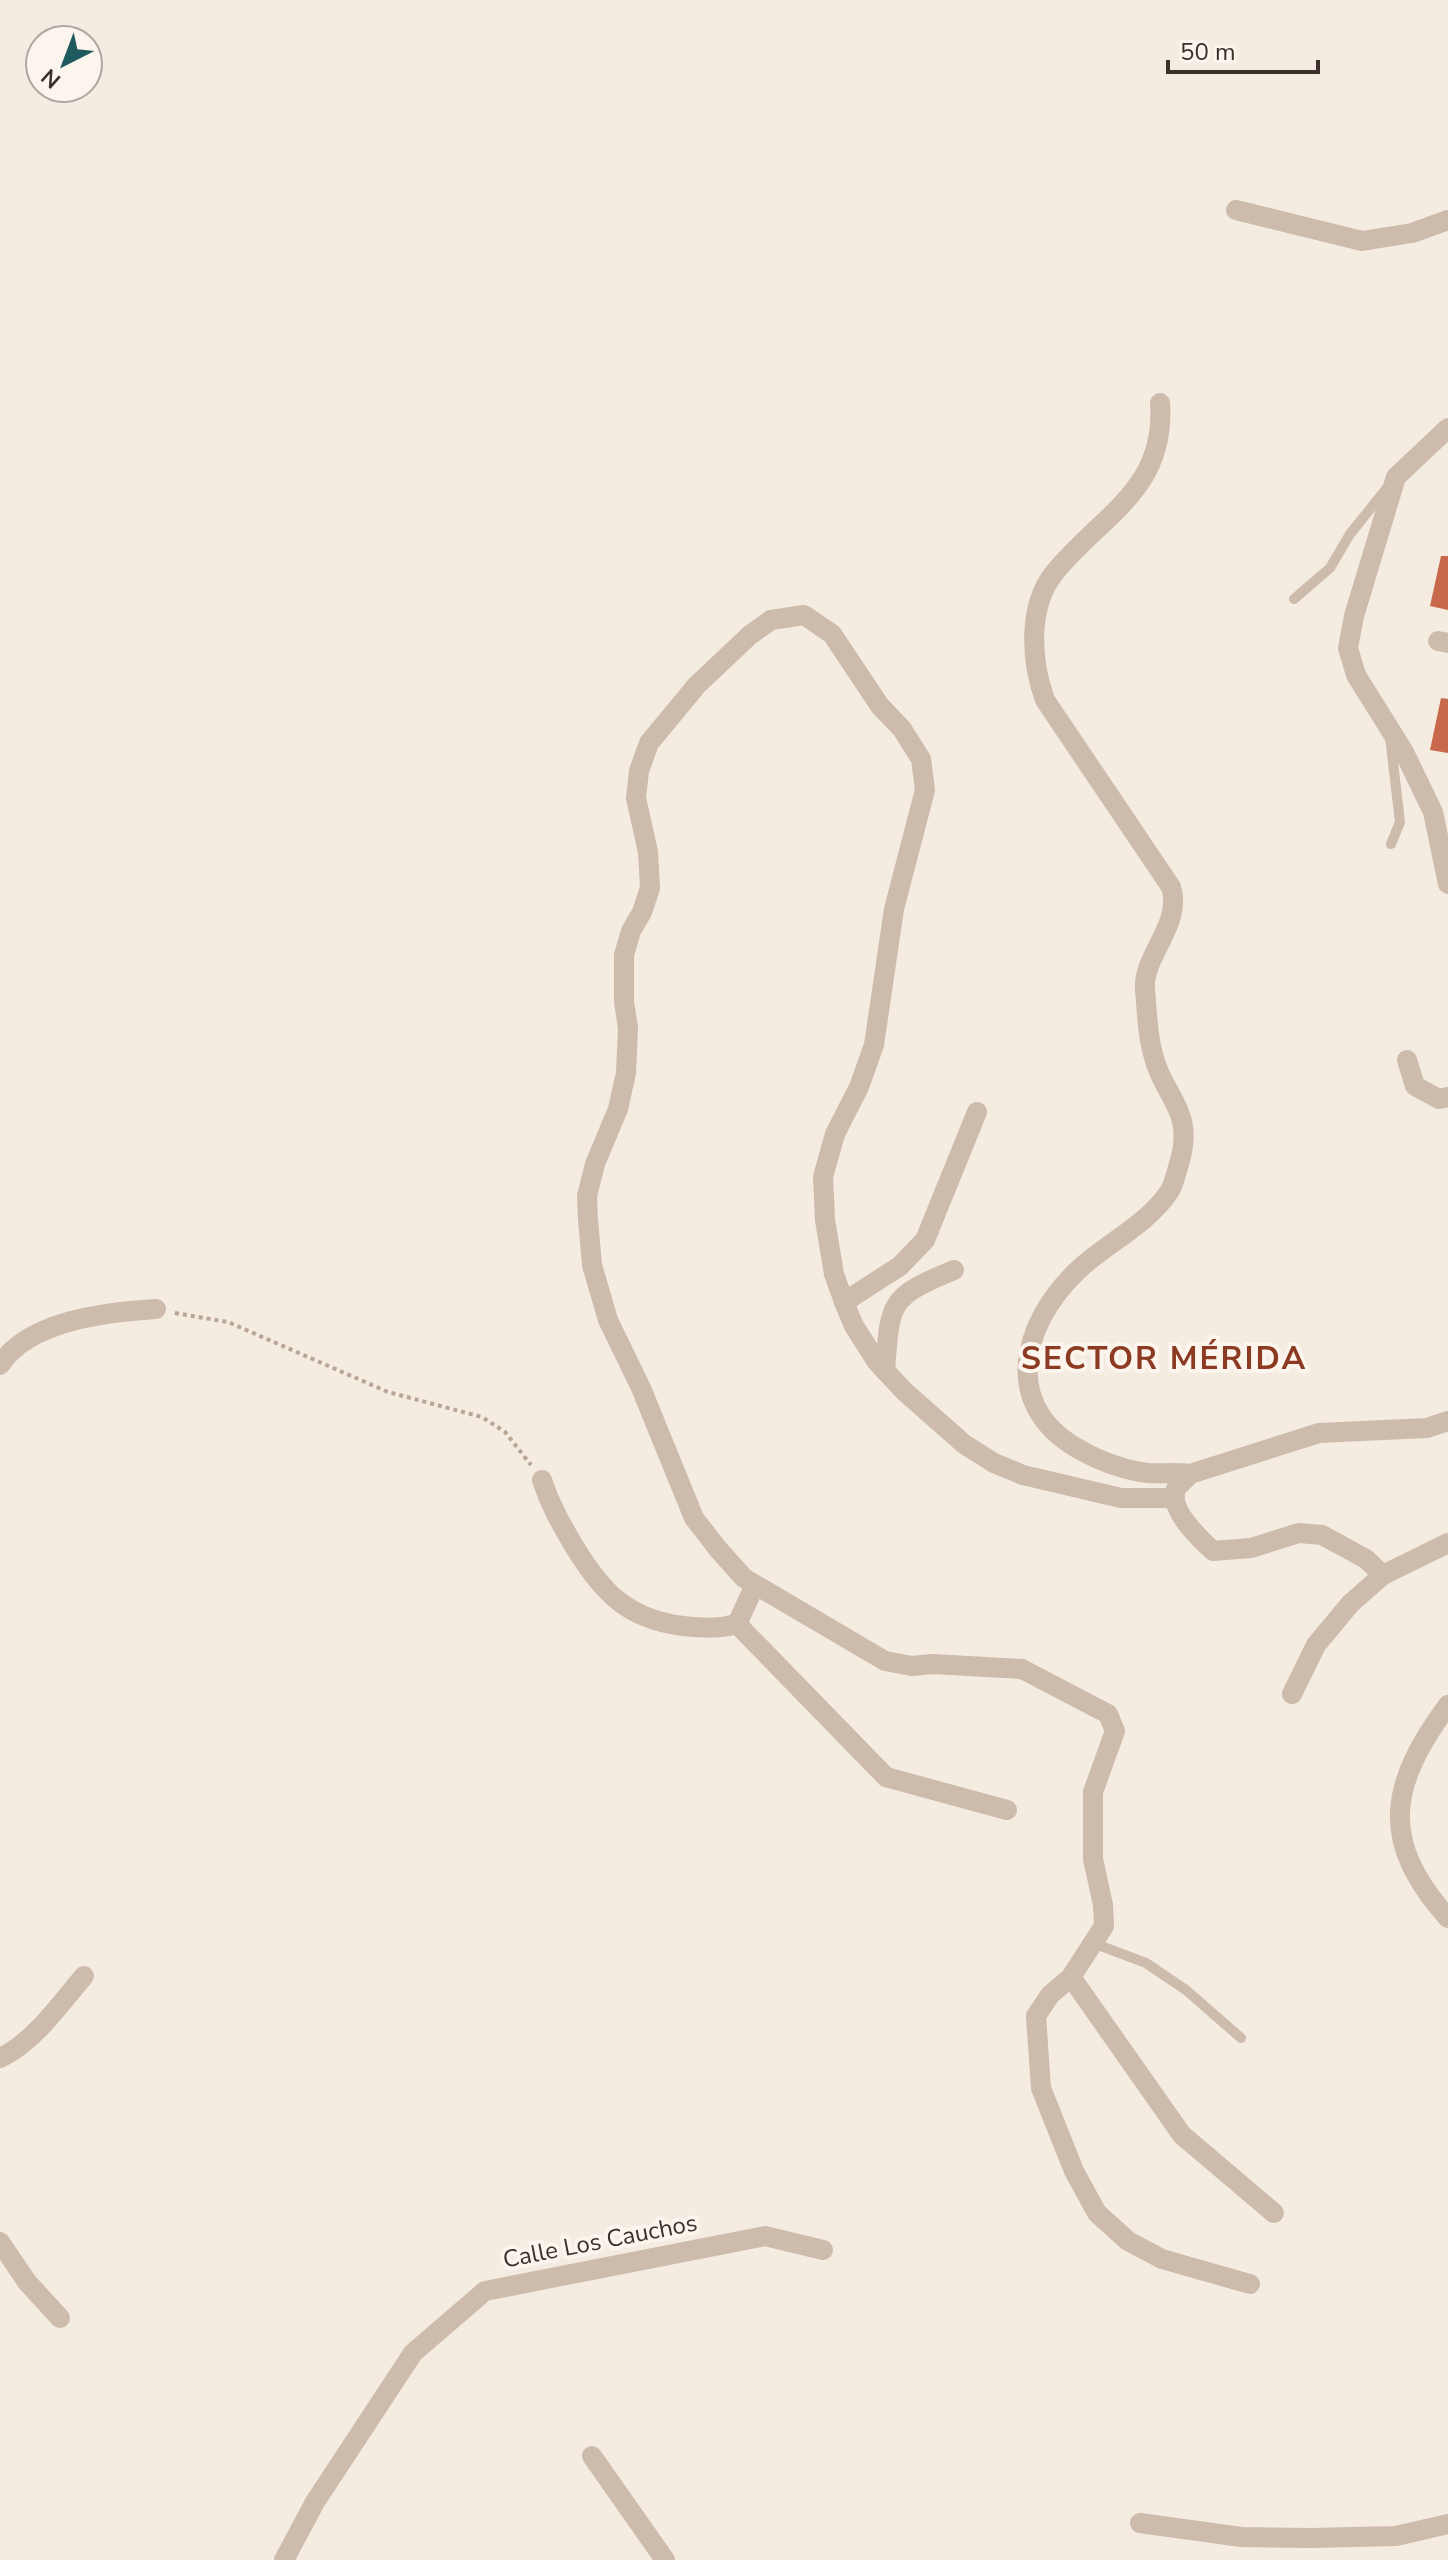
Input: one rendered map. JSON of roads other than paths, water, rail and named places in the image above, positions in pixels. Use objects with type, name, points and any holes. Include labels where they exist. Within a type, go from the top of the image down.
[{"type":"street","points":[[1236,210],[1362,241],[1412,233],[1448,220]]},
{"type":"street","points":[[1160,403],[1160,436],[1150,467],[1135,492],[1053,574],[1038,612],[1034,650],[1039,684],[1045,700],[1171,887],[1175,899],[1145,984],[1152,1051],[1163,1082],[1180,1109],[1185,1143],[1170,1191],[1126,1233],[1077,1271],[1050,1299],[1038,1320],[1029,1347],[1027,1370],[1030,1389],[1042,1416],[1082,1452],[1147,1473],[1190,1474],[1319,1433],[1427,1428],[1448,1421]]},
{"type":"street","points":[[1448,428],[1396,477],[1354,616],[1348,648],[1356,675],[1404,752],[1433,812],[1448,884]]},
{"type":"street","points":[[1175,1498],[1121,1498],[1023,1475],[994,1463],[964,1444],[885,1371],[854,1326],[834,1274],[825,1220],[823,1177],[835,1134],[859,1087],[874,1045],[894,909],[925,790],[921,759],[902,729],[880,706],[832,634],[804,615],[771,620],[750,635],[697,685],[649,743],[639,771],[636,798],[648,852],[650,888],[624,955],[624,1002],[628,1028],[626,1073],[618,1109],[595,1164],[587,1196],[592,1265],[608,1320],[641,1388],[694,1518],[744,1578],[885,1661],[912,1666],[932,1664],[1022,1669],[1108,1714],[1115,1731],[1093,1792],[1093,1859],[1103,1905],[1104,1926],[1071,1977],[1050,1995],[1036,2016],[1041,2088],[1074,2171],[1097,2213],[1128,2241],[1162,2259],[1250,2284]]},
{"type":"street","points":[[1407,1060],[1415,1086],[1439,1099],[1448,1097]]},
{"type":"street","points":[[844,1302],[900,1266],[925,1240],[977,1112]]},
{"type":"street","points":[[885,1371],[892,1312],[900,1298],[915,1286],[954,1270]]},
{"type":"street","points":[[0,1365],[6,1356],[38,1332],[124,1311],[156,1309]]},
{"type":"street","points":[[1190,1474],[1177,1488],[1175,1498],[1194,1534],[1213,1551],[1251,1548],[1299,1533],[1322,1535],[1366,1559],[1383,1575]]},
{"type":"street","points":[[542,1480],[550,1506],[591,1574],[610,1596],[632,1611],[662,1623],[718,1629],[737,1624]]},
{"type":"street","points":[[1292,1694],[1316,1645],[1351,1603],[1383,1575],[1448,1543]]},
{"type":"street","points":[[737,1624],[755,1585]]},
{"type":"street","points":[[737,1624],[886,1777],[1007,1810]]},
{"type":"street","points":[[1448,1705],[1432,1727],[1406,1776],[1398,1821],[1407,1861],[1426,1893],[1448,1918]]},
{"type":"street","points":[[0,2058],[10,2054],[42,2025],[84,1976]]},
{"type":"street","points":[[1071,1977],[1182,2135],[1274,2213]]},
{"type":"street","name":"Calle Los Cauchos","points":[[284,2560],[315,2502],[413,2353],[485,2291],[765,2236],[823,2250]]},
{"type":"street","points":[[0,2242],[27,2282],[60,2318]]},
{"type":"street","points":[[592,2456],[665,2560]]},
{"type":"street","points":[[1140,2523],[1241,2537],[1298,2538],[1396,2536],[1448,2524]]},
{"type":"lane","points":[[1294,599],[1330,568],[1350,534],[1396,477]]},
{"type":"lane","points":[[1388,727],[1400,822],[1391,844]]},
{"type":"lane","points":[[1093,1943],[1146,1963],[1186,1990],[1241,2038]]},
{"type":"district","name":"SECTOR MÉRIDA","points":[[1164,1358]]}]
